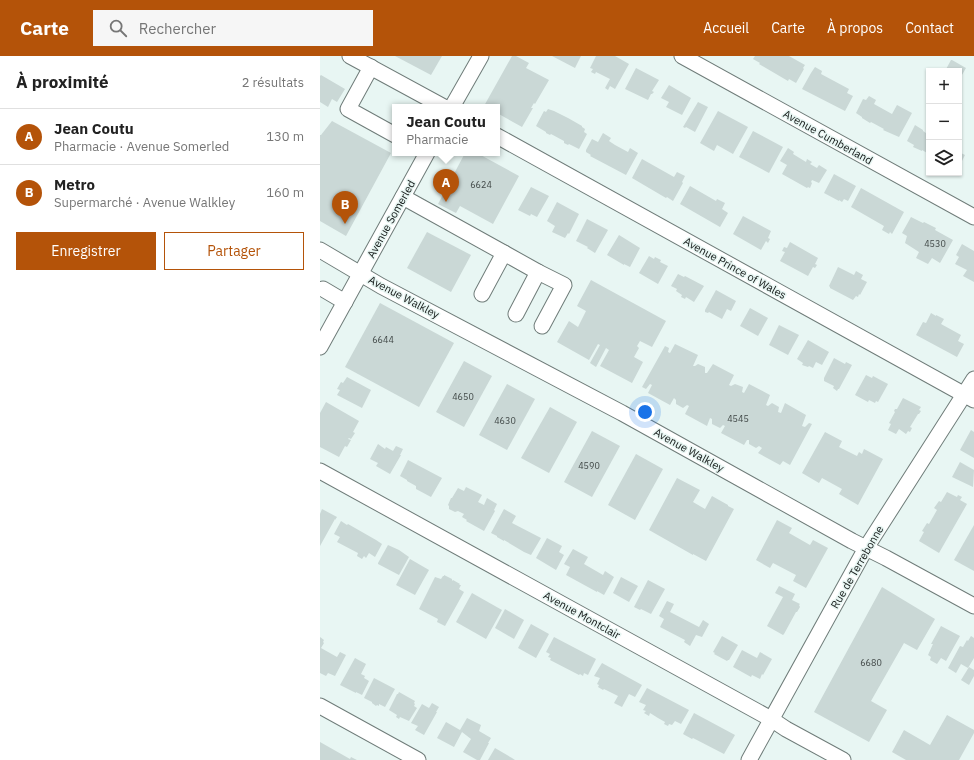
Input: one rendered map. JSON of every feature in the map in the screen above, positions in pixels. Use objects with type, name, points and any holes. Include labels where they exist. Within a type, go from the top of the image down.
[{"type":"street","points":[[350,56],[439,104]]},
{"type":"street","points":[[454,104],[481,56]]},
{"type":"street","name":"Avenue Cumberland","points":[[682,56],[974,217]]},
{"type":"street","points":[[371,67],[348,110],[392,133]]},
{"type":"street","name":"Avenue Prince of Wales","points":[[500,138],[969,397]]},
{"type":"street","name":"Avenue Somerled","points":[[320,348],[324,333],[345,302],[425,156]]},
{"type":"street","points":[[403,197],[564,285],[542,326]]},
{"type":"street","name":"Avenue Walkley","points":[[320,251],[381,286],[622,413],[974,606]]},
{"type":"street","points":[[482,294],[504,253]]},
{"type":"street","points":[[516,314],[538,272]]},
{"type":"street","points":[[321,290],[345,302]]},
{"type":"street","name":"Rue de Terrebonne","points":[[749,760],[866,548],[969,397],[974,379]]},
{"type":"street","name":"Avenue Montclair","points":[[320,471],[772,719],[786,729],[843,760]]},
{"type":"street","points":[[320,706],[418,760]]},
{"type":"building","points":[[395,56],[442,56],[431,75]]},
{"type":"building","points":[[512,56],[516,56],[529,63],[526,68],[549,80],[535,104],[534,103],[531,108],[533,108],[522,127],[500,115],[500,104],[485,104]]},
{"type":"building","points":[[552,56],[581,56],[575,68]]},
{"type":"building","points":[[596,56],[615,56],[629,64],[615,89],[610,86],[608,90],[605,88],[610,79],[596,72],[595,74],[591,72],[593,69],[590,68]]},
{"type":"building","points":[[755,56],[789,56],[805,65],[796,83],[789,79],[788,81],[759,64],[760,63],[753,59]]},
{"type":"building","points":[[952,60],[966,68],[962,75],[962,68],[947,68]]},
{"type":"building","points":[[815,67],[822,71],[821,74],[849,89],[847,93],[853,96],[845,111],[802,89]]},
{"type":"building","points":[[636,68],[659,80],[652,91],[654,92],[648,100],[625,89]]},
{"type":"building","points":[[321,75],[345,89],[337,102],[332,99],[328,107],[320,102]]},
{"type":"building","points":[[669,85],[691,98],[682,115],[666,107],[669,102],[661,98]]},
{"type":"building","points":[[869,96],[876,100],[874,104],[892,114],[897,105],[912,113],[899,137],[883,130],[884,129],[871,122],[870,123],[856,113],[863,99],[866,100]]},
{"type":"building","points":[[698,102],[708,107],[695,132],[683,127]]},
{"type":"building","points":[[548,109],[568,118],[585,129],[584,132],[587,134],[579,149],[564,143],[564,141],[546,133],[536,126],[544,111],[546,112]]},
{"type":"building","points":[[718,111],[748,127],[733,154],[717,145],[714,151],[700,143]]},
{"type":"building","points":[[332,121],[391,153],[346,236],[320,221],[320,135]]},
{"type":"building","points":[[915,125],[926,133],[926,152],[913,147],[914,145],[907,141]]},
{"type":"building","points":[[753,131],[783,147],[769,173],[739,157]]},
{"type":"building","points":[[603,133],[611,138],[609,141],[615,145],[628,152],[630,148],[638,153],[626,175],[590,156],[591,155],[586,152],[592,139],[598,142]]},
{"type":"building","points":[[788,148],[794,152],[793,154],[806,162],[807,159],[812,162],[810,164],[817,168],[819,165],[827,170],[819,183],[812,180],[810,188],[807,188],[782,174],[787,165],[780,161]]},
{"type":"building","points":[[962,154],[965,155],[962,161]]},
{"type":"building","points":[[463,156],[482,156],[519,176],[493,224],[460,206],[456,213],[438,204]]},
{"type":"building","points":[[642,159],[674,177],[677,172],[685,176],[682,182],[683,183],[673,201],[632,178]]},
{"type":"building","points":[[834,174],[856,186],[848,201],[844,199],[842,202],[839,201],[824,193]]},
{"type":"building","points":[[690,186],[716,201],[717,199],[725,203],[722,209],[728,213],[720,227],[680,204]]},
{"type":"building","points":[[531,187],[549,196],[537,217],[531,214],[530,216],[518,210]]},
{"type":"building","points":[[861,188],[904,212],[892,234],[882,230],[884,226],[851,207]]},
{"type":"building","points":[[557,202],[579,214],[569,234],[568,233],[565,238],[552,232],[555,226],[547,221]]},
{"type":"building","points":[[743,216],[771,231],[768,238],[770,239],[768,243],[766,241],[761,250],[733,234]]},
{"type":"building","points":[[911,217],[936,228],[935,230],[953,240],[940,263],[932,258],[928,264],[916,258],[919,252],[905,243],[907,236],[902,233]]},
{"type":"building","points":[[587,219],[608,230],[595,253],[587,248],[588,247],[576,241]]},
{"type":"building","points":[[427,232],[471,255],[451,292],[407,268]]},
{"type":"building","points":[[619,235],[640,248],[630,267],[607,255]]},
{"type":"building","points":[[790,242],[818,258],[815,264],[817,265],[815,268],[813,267],[808,276],[780,261],[785,252],[782,251],[784,247],[787,248]]},
{"type":"building","points":[[962,244],[974,251],[974,282],[963,276],[967,270],[955,264],[959,257],[956,255]]},
{"type":"building","points":[[649,256],[654,259],[655,257],[661,260],[660,262],[668,266],[658,284],[639,273]]},
{"type":"building","points":[[838,267],[854,275],[856,271],[863,275],[861,279],[867,282],[860,295],[859,294],[858,297],[856,296],[853,300],[830,288],[829,286]]},
{"type":"building","points":[[678,274],[704,286],[694,302],[686,297],[685,299],[681,297],[682,295],[676,291],[677,289],[671,286]]},
{"type":"building","points":[[591,280],[666,321],[652,347],[640,341],[637,346],[639,348],[634,357],[643,362],[632,383],[600,366],[609,350],[606,348],[596,367],[590,363],[600,345],[598,344],[589,360],[557,342],[569,321],[578,327],[586,311],[577,306]]},
{"type":"building","points":[[716,290],[736,301],[731,311],[727,309],[722,319],[709,312],[705,312]]},
{"type":"building","points":[[380,303],[454,343],[419,407],[345,367]]},
{"type":"building","points":[[750,308],[768,318],[758,336],[740,326]]},
{"type":"building","points":[[931,313],[944,319],[941,324],[961,335],[958,341],[964,344],[957,357],[916,335],[923,322],[926,323]]},
{"type":"building","points":[[779,325],[799,335],[788,355],[769,345]]},
{"type":"building","points":[[808,340],[829,352],[822,365],[816,362],[813,368],[808,367],[802,365],[803,363],[797,359]]},
{"type":"building","points":[[675,344],[698,355],[693,366],[698,364],[705,367],[705,373],[707,373],[713,364],[734,375],[729,385],[731,386],[735,384],[743,387],[742,392],[744,393],[749,384],[770,395],[766,405],[768,406],[772,403],[779,407],[778,412],[781,413],[785,403],[806,415],[802,426],[805,427],[809,423],[812,424],[790,465],[783,461],[780,465],[758,453],[762,448],[759,446],[756,448],[749,444],[749,440],[747,440],[744,445],[721,433],[725,426],[723,425],[720,428],[712,424],[712,419],[710,418],[707,426],[685,414],[689,406],[687,405],[683,408],[676,404],[676,400],[674,398],[670,405],[648,393],[652,385],[650,384],[646,389],[642,387],[665,346],[669,348],[668,352],[670,353]]},
{"type":"building","points":[[834,358],[845,364],[846,362],[852,365],[837,391],[833,388],[834,386],[824,381]]},
{"type":"building","points":[[464,361],[492,376],[464,427],[436,412]]},
{"type":"building","points":[[866,375],[872,378],[873,376],[888,384],[878,402],[876,401],[875,403],[869,400],[868,402],[855,395]]},
{"type":"building","points":[[347,377],[371,390],[362,408],[337,395],[340,390],[337,389],[341,382],[343,383]]},
{"type":"building","points":[[507,384],[535,399],[507,450],[479,435]]},
{"type":"building","points":[[903,398],[921,407],[919,410],[921,411],[910,427],[912,428],[910,432],[908,431],[906,434],[899,429],[896,434],[888,430],[891,424],[889,423],[895,409],[897,409]]},
{"type":"building","points":[[326,402],[359,421],[353,432],[355,433],[351,439],[348,439],[351,440],[347,447],[345,446],[339,457],[320,447],[320,413]]},
{"type":"building","points":[[550,407],[577,422],[549,473],[521,458]]},
{"type":"building","points":[[971,430],[974,432],[974,458],[960,450]]},
{"type":"building","points":[[592,431],[620,446],[592,497],[564,482]]},
{"type":"building","points":[[825,432],[842,441],[839,447],[857,456],[859,452],[862,454],[864,449],[883,459],[858,505],[839,494],[842,489],[822,478],[819,483],[802,473]]},
{"type":"building","points":[[378,444],[385,449],[386,447],[393,451],[396,446],[403,449],[390,474],[376,466],[378,463],[370,459]]},
{"type":"building","points":[[636,454],[663,469],[635,520],[608,505]]},
{"type":"building","points":[[408,460],[442,478],[431,497],[416,489],[416,486],[400,476]]},
{"type":"building","points":[[960,462],[974,470],[973,487],[952,477]]},
{"type":"building","points":[[677,478],[700,490],[693,502],[705,509],[712,496],[734,509],[706,561],[649,530]]},
{"type":"building","points":[[466,487],[482,495],[478,502],[484,505],[487,498],[497,504],[494,510],[495,511],[484,531],[466,521],[467,520],[462,517],[464,514],[449,509],[448,505],[451,498],[458,488],[464,491]]},
{"type":"building","points":[[947,492],[957,497],[958,495],[962,497],[960,500],[967,504],[939,553],[919,541],[924,532],[922,531],[927,523],[929,524],[937,510],[934,508],[939,501],[941,502]]},
{"type":"building","points":[[322,509],[337,517],[320,546],[320,514]]},
{"type":"building","points":[[504,509],[516,516],[512,523],[541,538],[531,555],[491,533]]},
{"type":"building","points":[[777,520],[792,528],[789,533],[810,545],[813,540],[828,548],[806,588],[793,581],[796,575],[773,563],[770,568],[756,560]]},
{"type":"building","points":[[341,521],[382,544],[375,557],[369,553],[366,558],[364,556],[362,559],[357,556],[358,553],[337,542],[340,537],[334,534]]},
{"type":"building","points":[[974,525],[974,571],[954,560]]},
{"type":"building","points":[[547,538],[562,546],[559,552],[564,555],[556,570],[536,558]]},
{"type":"building","points":[[388,545],[409,557],[399,575],[378,564]]},
{"type":"building","points":[[573,549],[588,557],[584,564],[603,575],[605,571],[614,577],[604,595],[566,575],[570,567],[564,564]]},
{"type":"building","points":[[410,559],[429,570],[415,595],[396,585]]},
{"type":"building","points":[[444,575],[452,579],[452,581],[453,580],[460,584],[459,589],[464,592],[445,626],[437,622],[438,619],[419,609],[435,577],[441,579]]},
{"type":"building","points":[[621,577],[638,586],[629,602],[613,593]]},
{"type":"building","points":[[648,580],[665,589],[651,614],[634,607]]},
{"type":"building","points":[[779,586],[795,594],[792,600],[800,604],[800,607],[783,635],[767,626],[783,597],[775,593]]},
{"type":"building","points":[[882,587],[935,619],[917,650],[904,643],[871,701],[887,710],[869,742],[814,712]]},
{"type":"building","points":[[472,593],[502,610],[486,639],[456,622]]},
{"type":"building","points":[[667,601],[674,604],[670,612],[699,627],[703,620],[709,624],[702,637],[696,635],[690,646],[684,642],[685,640],[660,627],[664,619],[659,616]]},
{"type":"building","points":[[505,609],[524,620],[514,639],[495,628]]},
{"type":"building","points":[[531,624],[549,634],[536,658],[518,648]]},
{"type":"building","points":[[941,626],[960,636],[946,661],[941,658],[937,664],[930,660],[931,657],[928,655],[933,644],[931,644]]},
{"type":"building","points":[[722,636],[738,645],[727,661],[713,652]]},
{"type":"building","points":[[971,636],[974,638],[974,658],[968,668],[961,664],[956,673],[948,668],[960,646],[963,647]]},
{"type":"building","points":[[320,637],[324,640],[321,648],[337,657],[340,652],[346,655],[335,676],[328,673],[326,676],[320,673]]},
{"type":"building","points":[[554,637],[596,659],[588,675],[584,673],[583,676],[580,674],[579,675],[550,660],[551,658],[548,657],[550,654],[546,652]]},
{"type":"building","points":[[742,650],[757,658],[760,652],[772,659],[760,679],[752,675],[751,677],[733,667]]},
{"type":"building","points":[[355,658],[366,664],[361,674],[369,681],[362,695],[340,685]]},
{"type":"building","points":[[602,663],[642,685],[635,697],[629,694],[622,707],[614,703],[618,696],[598,687],[599,685],[597,684],[600,678],[594,676]]},
{"type":"building","points":[[969,667],[974,670],[974,676],[969,685],[961,680]]},
{"type":"building","points":[[374,678],[395,689],[385,707],[379,704],[379,706],[376,706],[364,698]]},
{"type":"building","points":[[647,688],[689,710],[681,724],[675,721],[672,725],[669,724],[668,726],[664,724],[665,722],[650,713],[649,716],[644,713],[646,711],[643,710],[646,705],[639,702]]},
{"type":"building","points":[[399,692],[415,701],[414,706],[417,708],[409,721],[400,717],[399,719],[396,717],[397,715],[389,710]]},
{"type":"building","points":[[432,703],[439,707],[424,735],[415,730],[418,726],[411,723],[422,704],[429,708]]},
{"type":"building","points":[[694,713],[735,735],[724,754],[683,734]]},
{"type":"building","points":[[947,715],[974,730],[974,733],[959,760],[906,760],[892,752],[904,730],[930,745]]},
{"type":"building","points":[[467,718],[481,725],[479,731],[491,738],[480,760],[477,760],[463,752],[471,739],[462,732],[454,747],[437,738],[446,722],[460,730]]},
{"type":"building","points":[[320,742],[350,759],[351,757],[357,760],[320,760]]},
{"type":"building","points":[[495,748],[512,758],[515,760],[488,760]]},
{"type":"place","name":"Jean Coutu","points":[[446,202]]},
{"type":"place","name":"Metro","points":[[345,224]]}]
